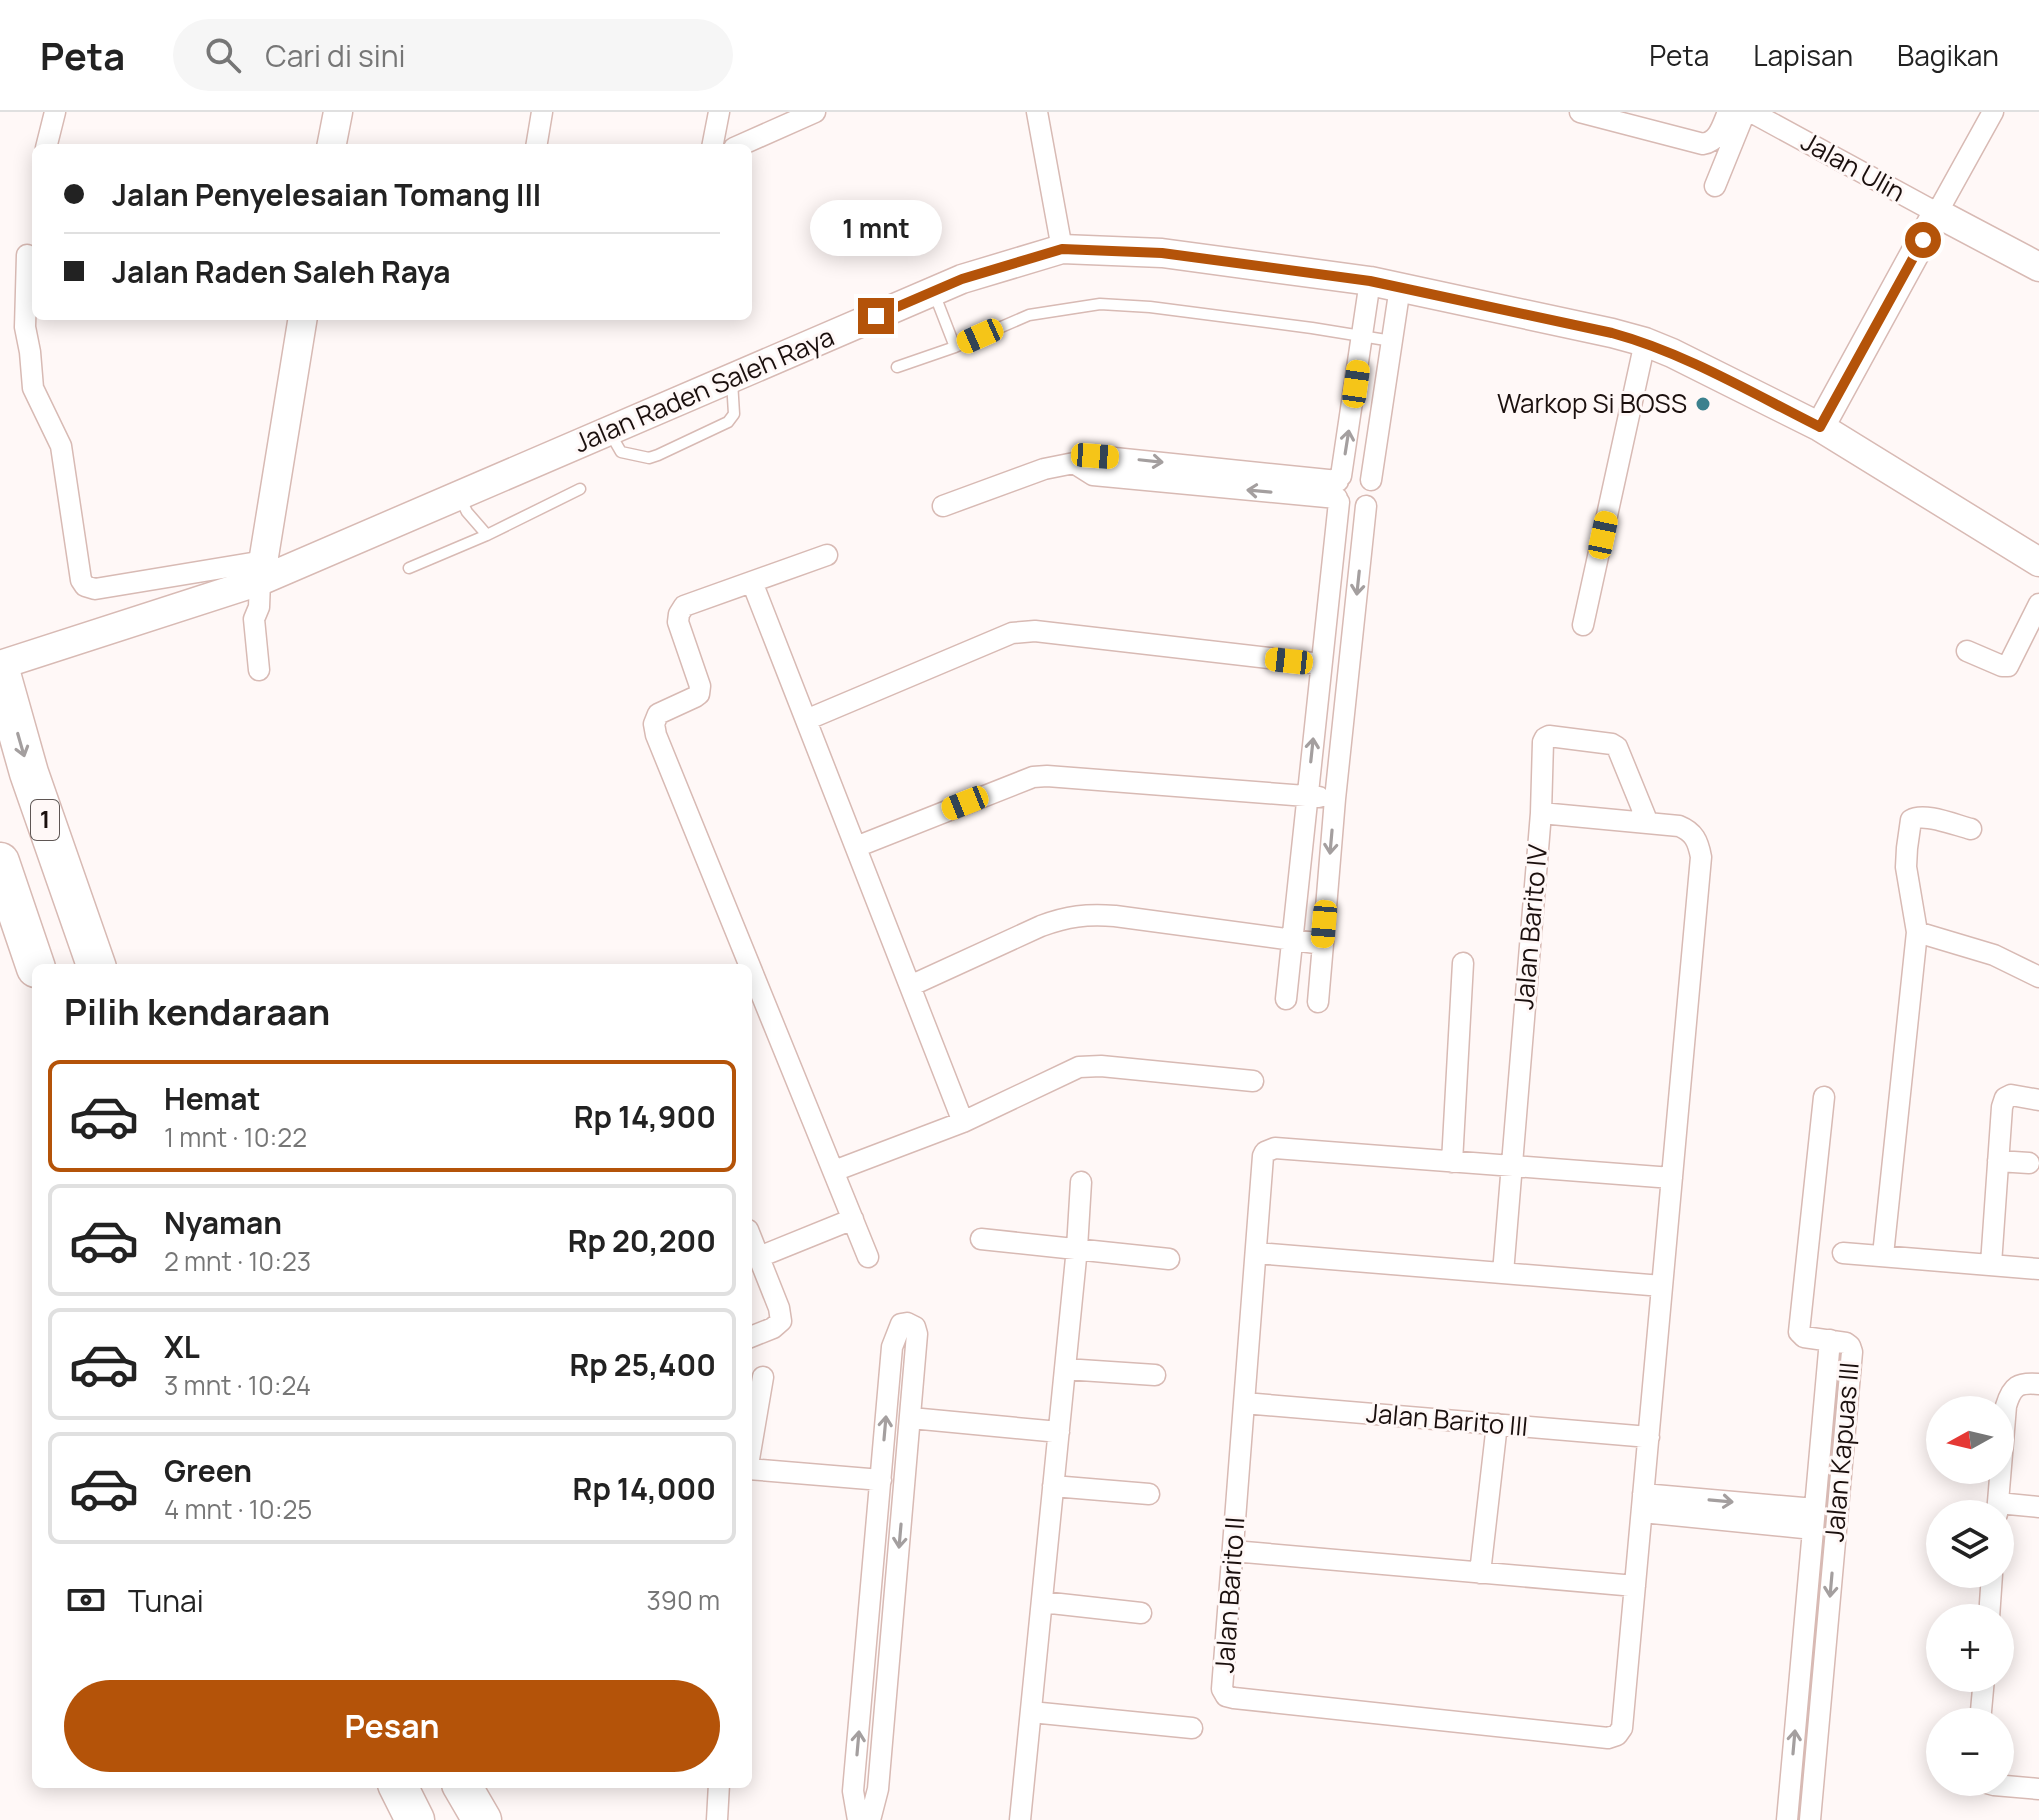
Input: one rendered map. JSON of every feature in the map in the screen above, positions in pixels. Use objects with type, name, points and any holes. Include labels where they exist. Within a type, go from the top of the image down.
[{"type":"highway","name":"1","points":[[0,668],[29,773],[96,964]]},
{"type":"highway","name":"1","points":[[0,862],[35,964]]},
{"type":"highway","points":[[399,1788],[415,1820]]},
{"type":"highway","points":[[463,1788],[482,1820]]},
{"type":"main road","points":[[332,144],[338,112]]},
{"type":"main road","points":[[1820,427],[1937,213]]},
{"type":"main road","name":"Jalan Ulin","points":[[1937,213],[2039,267]]},
{"type":"main road","name":"Jalan Raden Saleh Raya","points":[[0,668],[459,496],[962,279],[1062,249],[1162,253],[1370,281],[1645,342],[1820,427],[2039,562]]},
{"type":"main road","points":[[262,571],[302,320]]},
{"type":"street","points":[[47,144],[55,112]]},
{"type":"street","points":[[537,144],[542,112]]},
{"type":"street","points":[[713,144],[719,112]]},
{"type":"street","points":[[743,144],[815,112]]},
{"type":"street","points":[[1037,112],[1062,249]]},
{"type":"street","points":[[1580,112],[1703,144],[1717,137],[1728,112]]},
{"type":"street","points":[[1715,186],[1748,112]]},
{"type":"street","name":"Jalan Ulin","points":[[1748,112],[1937,213]]},
{"type":"street","points":[[1937,213],[1993,112]]},
{"type":"street","points":[[27,255],[25,327],[33,388],[61,446],[81,580],[85,586],[95,589],[262,571],[259,607],[254,619],[259,670]]},
{"type":"street","points":[[1286,999],[1339,489],[1370,281]]},
{"type":"street","points":[[1371,480],[1357,471],[1348,472],[1339,489],[1343,507],[1355,510],[1366,506],[1374,494],[1371,480],[1400,287]]},
{"type":"street","points":[[1583,625],[1645,342]]},
{"type":"street","points":[[943,506],[1044,469],[1095,456],[1339,489]]},
{"type":"street","points":[[1318,1002],[1335,799],[1366,506]]},
{"type":"street","points":[[750,964],[655,730],[655,718],[700,692],[678,622],[680,611],[688,604],[827,555]]},
{"type":"street","points":[[752,582],[963,1122]]},
{"type":"street","points":[[1967,651],[2008,666],[2039,604]]},
{"type":"street","points":[[806,720],[1012,633],[1035,631],[1321,664]]},
{"type":"street","name":"Jalan Barito IV","points":[[1503,1273],[1545,738],[1549,736],[1617,747],[1648,823]]},
{"type":"street","points":[[856,847],[1033,777],[1335,799]]},
{"type":"street","points":[[1233,1551],[1635,1586],[1701,857],[1694,834],[1679,826],[1541,813]]},
{"type":"street","points":[[1883,1255],[1917,932],[1906,867],[1911,820],[1924,817],[1971,829]]},
{"type":"street","points":[[910,986],[1041,926],[1087,914],[1323,944]]},
{"type":"street","points":[[1917,932],[1994,955],[2039,977]]},
{"type":"street","points":[[1463,963],[1452,1162],[1672,1178]]},
{"type":"street","points":[[752,969],[868,1257]]},
{"type":"street","points":[[834,1171],[963,1122],[1079,1067],[1101,1066],[1253,1081]]},
{"type":"street","points":[[1991,1264],[2002,1107],[2005,1098],[2011,1095],[2039,1100]]},
{"type":"street","points":[[1824,1097],[1799,1332],[1804,1337],[1830,1340]]},
{"type":"street","name":"Jalan Barito II","points":[[1452,1162],[1275,1148],[1263,1156],[1222,1689],[1226,1696],[1234,1698],[1608,1738],[1617,1735],[1622,1728],[1635,1586]]},
{"type":"street","points":[[1998,1161],[2029,1163]]},
{"type":"street","points":[[1020,1820],[1081,1182]]},
{"type":"street","points":[[759,1257],[853,1219]]},
{"type":"street","points":[[981,1239],[1169,1259]]},
{"type":"street","points":[[752,1240],[779,1308],[781,1321],[773,1328],[752,1336]]},
{"type":"street","points":[[1256,1253],[1662,1286]]},
{"type":"street","points":[[1843,1253],[2039,1269]]},
{"type":"street","points":[[858,1820],[853,1791],[892,1347],[901,1324],[907,1323],[915,1327],[917,1334],[911,1418],[878,1789],[870,1820]]},
{"type":"street","name":"Jalan Kapuas III","points":[[1787,1820],[1830,1340],[1846,1343],[1852,1352],[1810,1820]]},
{"type":"street","points":[[1065,1369],[1155,1375]]},
{"type":"street","points":[[752,1443],[763,1377]]},
{"type":"street","points":[[1999,1500],[2006,1406],[2010,1392],[2018,1385],[2039,1384]]},
{"type":"street","name":"Jalan Barito III","points":[[1244,1403],[1649,1437]]},
{"type":"street","points":[[911,1418],[1059,1432]]},
{"type":"street","points":[[1480,1573],[1497,1424]]},
{"type":"street","points":[[752,1467],[881,1480]]},
{"type":"street","points":[[1053,1486],[1149,1494]]},
{"type":"street","points":[[1643,1503],[1814,1519]]},
{"type":"street","points":[[2014,1508],[2039,1507]]},
{"type":"street","points":[[1042,1602],[1141,1613]]},
{"type":"street","points":[[865,1657],[889,1658]]},
{"type":"street","points":[[1031,1712],[1192,1728]]},
{"type":"street","points":[[2014,1786],[2039,1789]]},
{"type":"street","points":[[717,1820],[719,1788]]},
{"type":"lane","points":[[934,291],[955,347]]},
{"type":"lane","points":[[897,367],[955,347],[1029,315],[1100,304],[1150,307],[1392,341]]},
{"type":"lane","points":[[609,431],[621,452],[649,458],[658,455],[728,422],[734,414],[731,378]]},
{"type":"lane","points":[[409,568],[487,535],[580,489]]},
{"type":"lane","points":[[459,496],[467,512],[487,535]]},
{"type":"place","name":"Warkop Si BOSS","points":[[1703,404]]},
{"type":"route","points":[[876,316],[962,279],[1062,249],[1162,253],[1370,281],[1612,333],[1672,353],[1820,427],[1923,240]]}]
